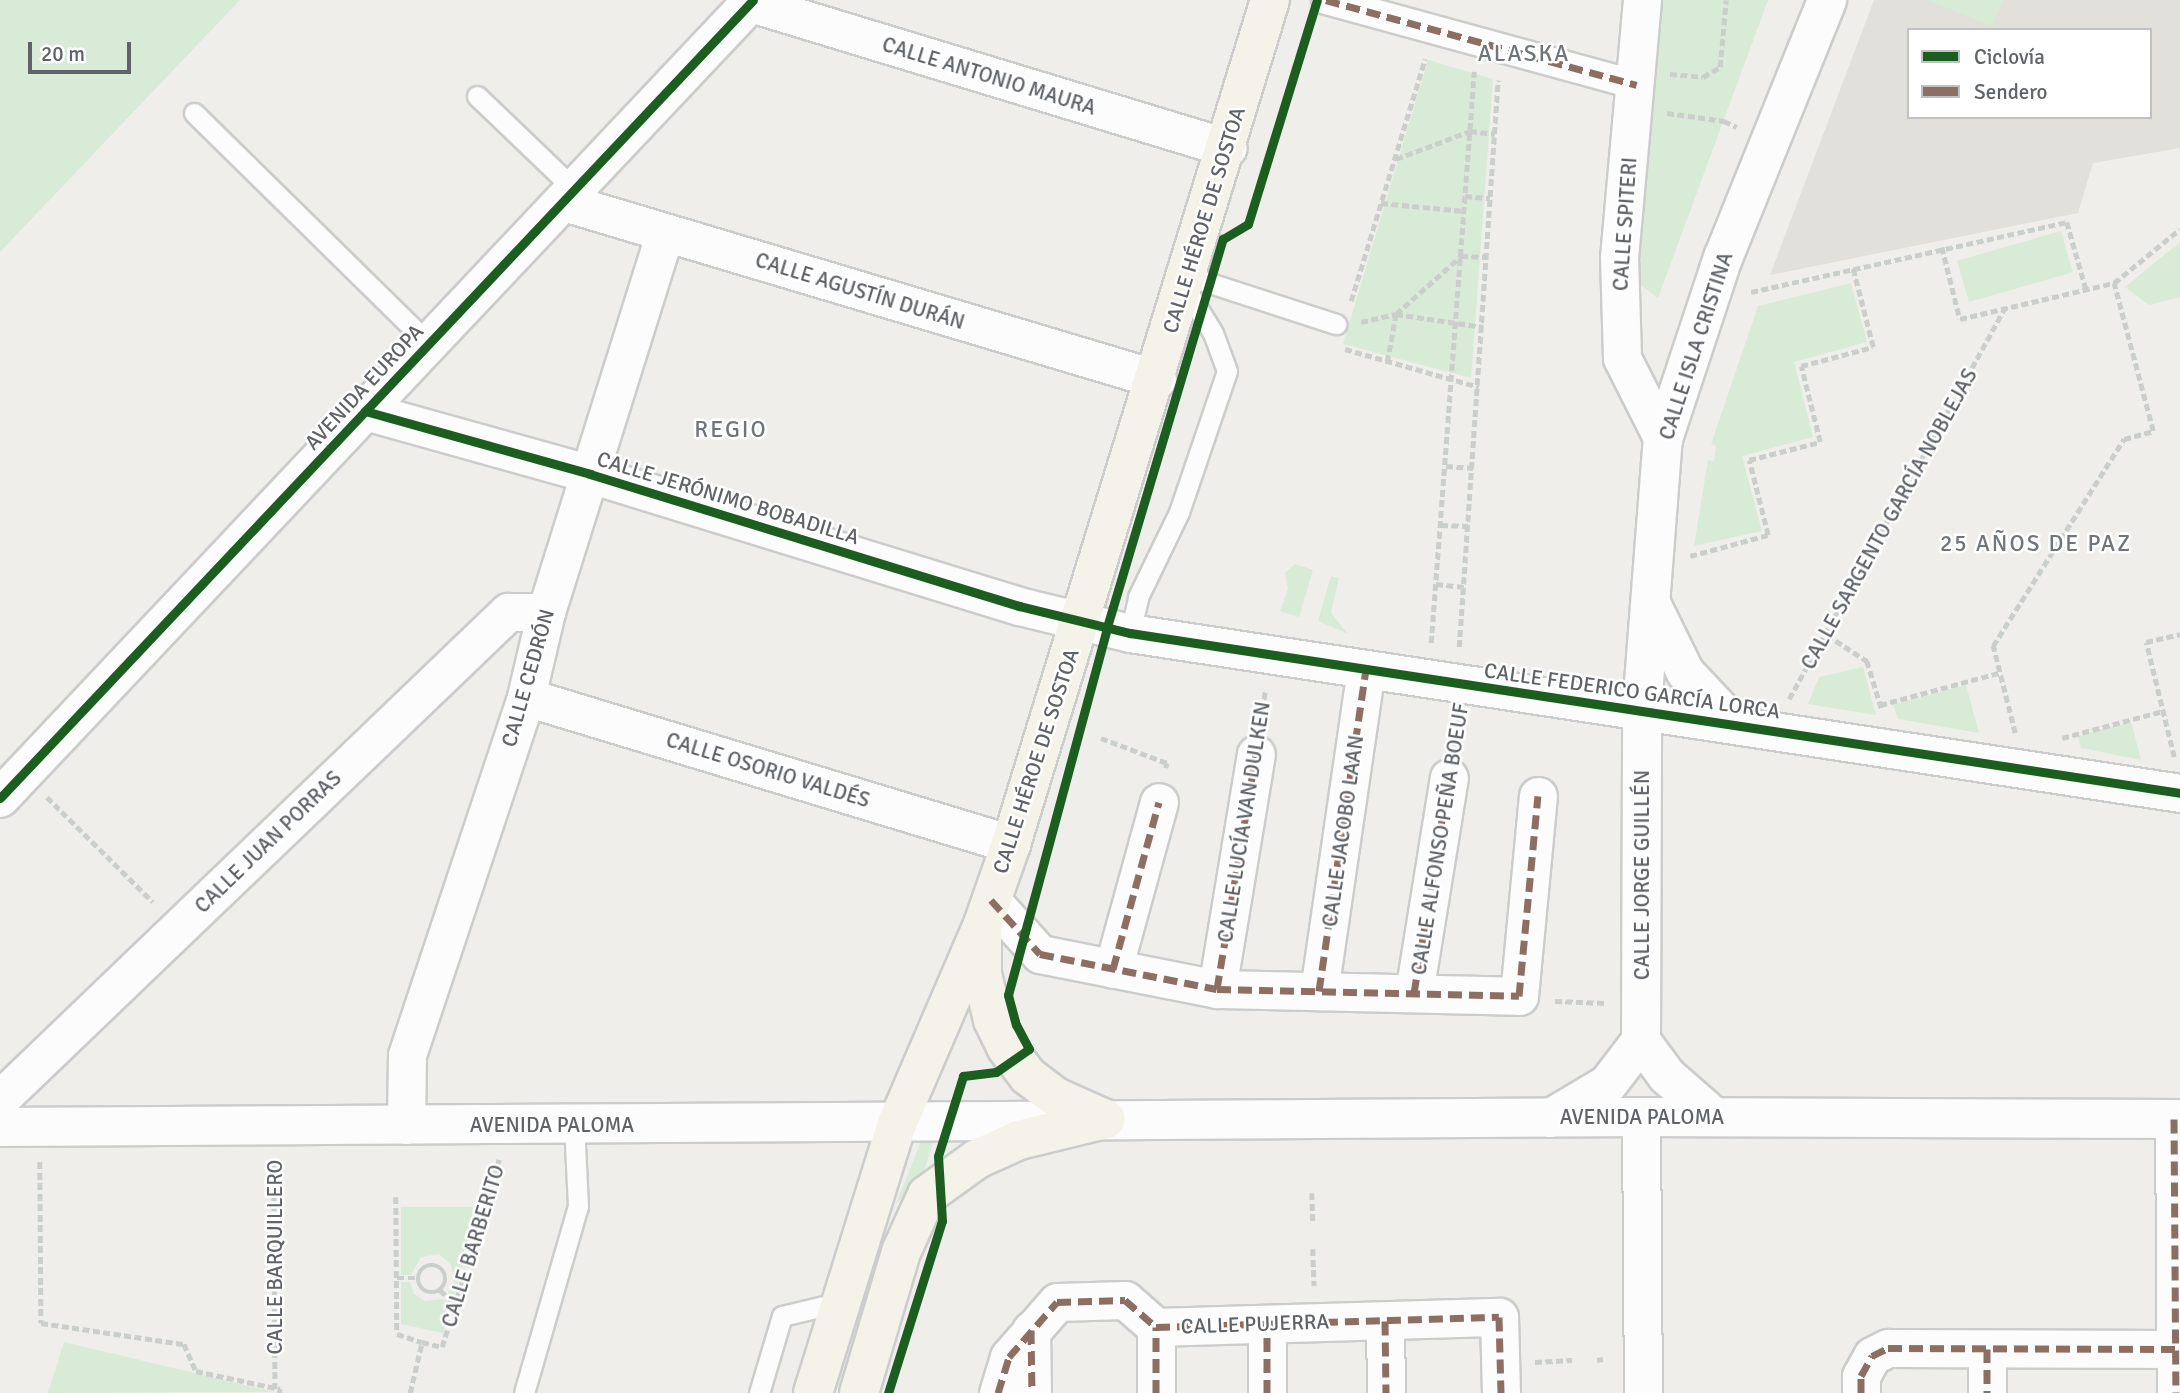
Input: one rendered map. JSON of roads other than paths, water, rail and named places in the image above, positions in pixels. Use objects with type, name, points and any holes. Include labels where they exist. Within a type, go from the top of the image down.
[{"type":"main road","name":"CALLE HÉROE DE SOSTOA","points":[[813,1393],[897,1124],[987,914],[1011,844],[1157,379],[1270,0]]},
{"type":"main road","name":"CALLE ISLA CRISTINA","points":[[1642,709],[1663,439],[1709,301],[1827,0]]},
{"type":"main road","name":"AVENIDA EUROPA","points":[[0,798],[752,1]]},
{"type":"main road","name":"CALLE JORGE GUILLÉN","points":[[1641,1023],[1642,709]]},
{"type":"main road","name":"AVENIDA PALOMA","points":[[987,914],[982,974],[993,1020],[1006,1047],[1028,1076],[1056,1097],[1105,1119]]},
{"type":"main road","points":[[1641,1023],[1667,1076],[1714,1117]]},
{"type":"main road","points":[[1551,1118],[1608,1084],[1641,1023]]},
{"type":"main road","name":"AVENIDA PALOMA","points":[[0,1127],[897,1124],[1105,1119],[1641,1117],[2177,1119]]},
{"type":"main road","name":"AVENIDA PALOMA","points":[[859,1393],[901,1252],[927,1195],[977,1159],[1019,1140],[1105,1119]]},
{"type":"street","points":[[1326,0],[1488,44],[1655,98]]},
{"type":"street","name":"CALLE SPITERI","points":[[1642,0],[1655,98],[1619,256],[1622,358],[1663,439]]},
{"type":"street","name":"CALLE ANTONIO MAURA","points":[[752,1],[1227,148]]},
{"type":"street","name":"CALLE AGUSTÍN DURÁN","points":[[570,196],[665,233],[1157,379]]},
{"type":"street","name":"CALLE CEDRÓN","points":[[406,1125],[407,1055],[526,697],[546,612],[665,233]]},
{"type":"street","name":"CALLE JERÓNIMO BOBADILLA","points":[[365,411],[590,474],[1080,620]]},
{"type":"street","name":"CALLE FEDERICO GARCÍA LORCA","points":[[1651,603],[1685,671],[1733,723]]},
{"type":"street","name":"CALLE JUAN PORRAS","points":[[0,1099],[508,612],[546,612]]},
{"type":"street","name":"CALLE FEDERICO GARCÍA LORCA","points":[[1080,620],[1130,632],[1366,670],[1642,709],[2023,768],[2178,782]]},
{"type":"street","name":"CALLE JACOBO LAAN","points":[[1319,991],[1366,670]]},
{"type":"street","name":"CALLE OSORIO VALDÉS","points":[[526,697],[1011,844]]},
{"type":"street","name":"CALLE LUCÍA VAN DULKEN","points":[[1217,989],[1255,754]]},
{"type":"street","name":"CALLE ALFONSO PEÑA BOEUF","points":[[1414,993],[1448,778]]},
{"type":"street","points":[[987,914],[1040,954],[1217,989],[1519,996],[1538,796]]},
{"type":"street","points":[[1112,969],[1159,802]]},
{"type":"street","points":[[1641,1117],[1643,1393]]},
{"type":"street","points":[[2176,1393],[2177,1119]]},
{"type":"street","name":"CALLE PUJERRA","points":[[999,1393],[1009,1357],[1057,1302],[1125,1300],[1156,1327],[1499,1317],[1501,1393]]},
{"type":"street","points":[[1385,1321],[1386,1393]]},
{"type":"street","points":[[1267,1324],[1267,1393]]},
{"type":"street","points":[[1156,1327],[1156,1393]]},
{"type":"street","points":[[1031,1330],[1031,1393]]},
{"type":"street","points":[[1861,1393],[1861,1376],[1871,1356],[1888,1348],[2175,1349]]},
{"type":"street","points":[[1987,1349],[1987,1393]]},
{"type":"lane","points":[[477,96],[570,196]]},
{"type":"lane","points":[[194,113],[429,344]]},
{"type":"lane","points":[[1186,281],[1340,325]]},
{"type":"lane","points":[[1130,632],[1138,597],[1179,512],[1227,371],[1213,333],[1186,281]]},
{"type":"lane","points":[[524,1393],[578,1206],[574,1125]]},
{"type":"lane","points":[[759,1393],[782,1316],[840,1302]]},
{"type":"district","name":"ALASKA","points":[[1524,54]]},
{"type":"district","name":"REGIO","points":[[731,430]]},
{"type":"district","name":"25 AÑOS DE PAZ","points":[[2036,544]]}]
